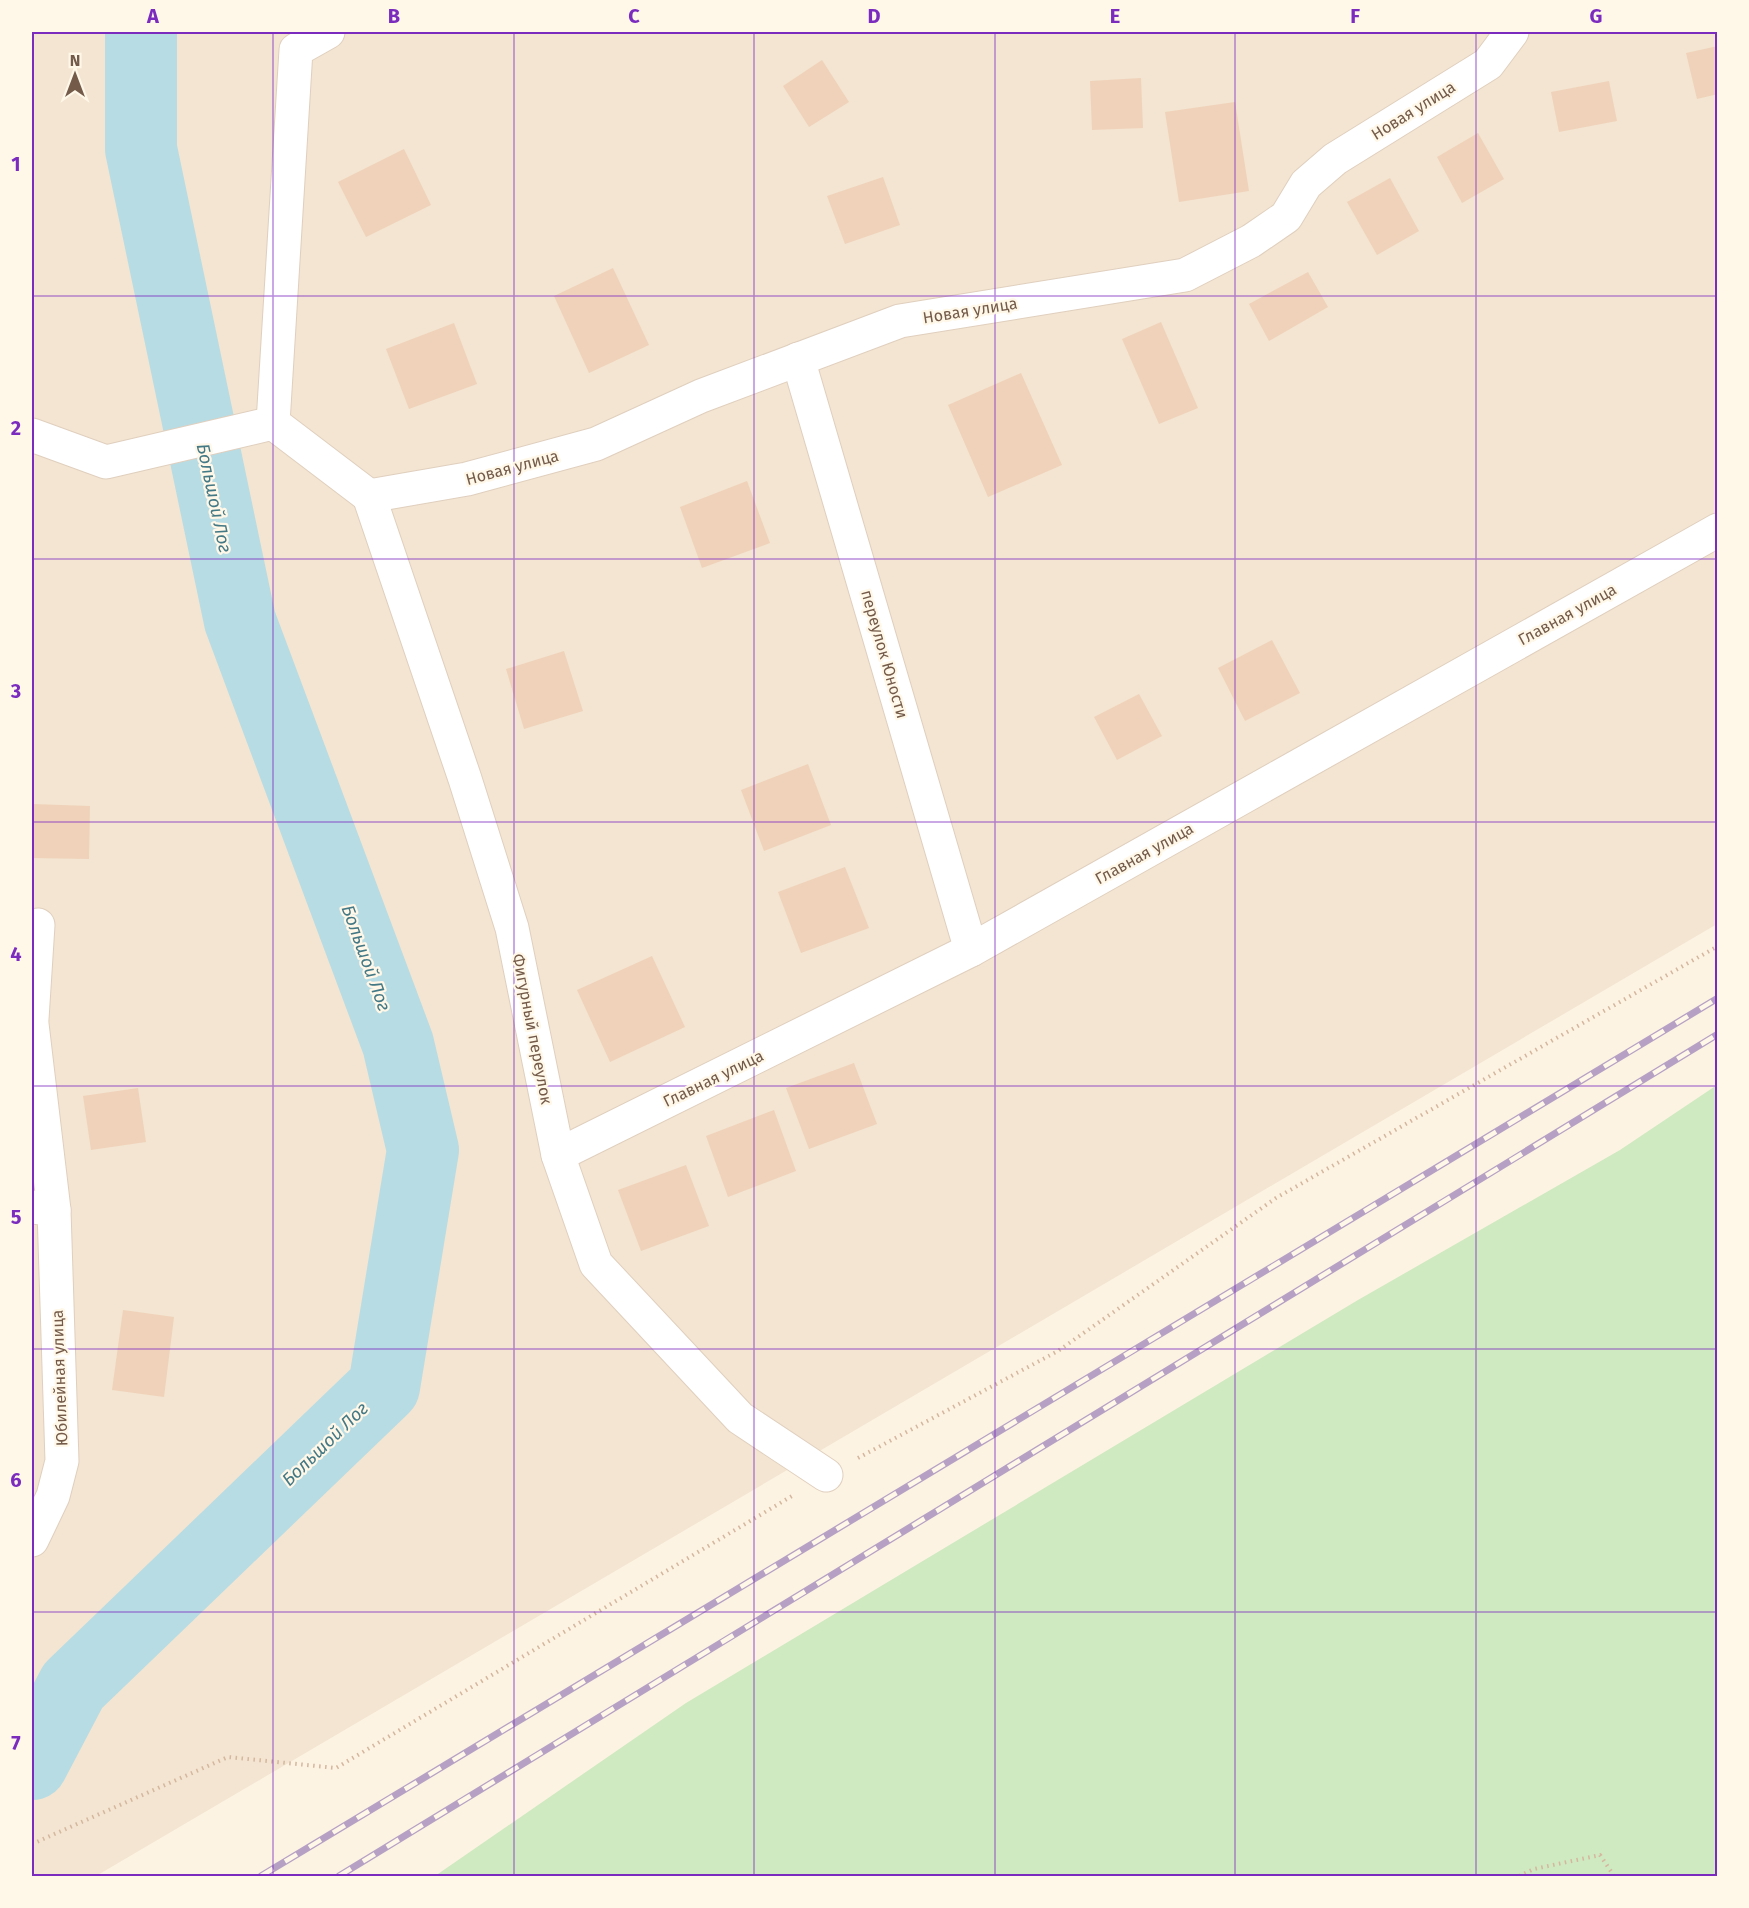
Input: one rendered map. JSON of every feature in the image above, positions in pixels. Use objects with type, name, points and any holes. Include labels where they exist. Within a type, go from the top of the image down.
[{"type":"street","points":[[273,423],[294,41],[328,32]]},
{"type":"street","name":"Новая улица","points":[[369,496],[467,480],[596,444],[701,396],[900,321],[1185,275],[1251,241],[1287,217],[1306,184],[1335,159],[1488,64],[1512,32]]},
{"type":"street","name":"переулок Юности","points":[[798,359],[971,950]]},
{"type":"street","points":[[32,435],[106,462],[273,423]]},
{"type":"street","points":[[273,423],[369,496]]},
{"type":"street","name":"Фигурный переулок","points":[[369,496],[465,779],[512,928],[558,1155],[596,1264],[740,1418],[826,1475]]},
{"type":"street","name":"Главная улица","points":[[558,1155],[971,950],[1718,530]]},
{"type":"street","points":[[32,1019],[38,925]]},
{"type":"street","name":"Юбилейная улица","points":[[32,1024],[62,1461],[53,1496],[32,1540]]},
{"type":"path","points":[[32,1844],[228,1756],[336,1768],[826,1475],[1058,1351],[1276,1198],[1718,946]]},
{"type":"path","points":[[1519,1876],[1534,1869],[1600,1856],[1614,1876]]},
{"type":"shaded area","points":[[32,32],[1717,32],[1717,924],[96,1876],[32,1876]]},
{"type":"green space","points":[[1717,1085],[1717,1876],[435,1876],[686,1703],[1358,1300],[1620,1150]]},
{"type":"building","points":[[1718,46],[1718,94],[1697,99],[1686,53]]},
{"type":"building","points":[[822,60],[849,102],[809,127],[783,86]]},
{"type":"building","points":[[1141,78],[1143,128],[1092,130],[1090,81]]},
{"type":"building","points":[[1609,81],[1617,121],[1559,132],[1551,92]]},
{"type":"building","points":[[1235,102],[1249,191],[1179,202],[1165,112]]},
{"type":"building","points":[[1478,133],[1504,179],[1462,203],[1437,157]]},
{"type":"building","points":[[404,149],[431,205],[366,237],[338,182]]},
{"type":"building","points":[[883,177],[900,225],[845,244],[827,196]]},
{"type":"building","points":[[1390,178],[1419,231],[1377,255],[1347,202]]},
{"type":"building","points":[[613,268],[649,345],[589,373],[554,296]]},
{"type":"building","points":[[1308,272],[1328,307],[1269,341],[1249,304]]},
{"type":"building","points":[[1161,322],[1198,408],[1159,424],[1122,339]]},
{"type":"building","points":[[454,323],[477,384],[409,409],[386,349]]},
{"type":"building","points":[[1021,373],[1062,465],[988,497],[948,405]]},
{"type":"building","points":[[747,481],[770,543],[702,568],[680,507]]},
{"type":"building","points":[[1272,640],[1300,693],[1245,721],[1218,668]]},
{"type":"building","points":[[564,651],[583,711],[524,729],[506,669]]},
{"type":"building","points":[[1139,694],[1162,736],[1117,760],[1094,717]]},
{"type":"building","points":[[808,764],[831,825],[764,851],[741,790]]},
{"type":"building","points":[[32,804],[90,806],[89,859],[32,858]]},
{"type":"building","points":[[845,867],[869,928],[801,953],[778,892]]},
{"type":"building","points":[[652,956],[685,1027],[610,1062],[577,990]]},
{"type":"building","points":[[854,1063],[877,1124],[809,1149],[786,1088]]},
{"type":"building","points":[[138,1088],[146,1142],[91,1150],[83,1096]]},
{"type":"building","points":[[774,1110],[796,1171],[728,1197],[706,1136]]},
{"type":"building","points":[[686,1165],[709,1226],[641,1251],[618,1190]]},
{"type":"building","points":[[123,1310],[174,1317],[164,1397],[112,1390]]},
{"type":"waterway","name":"Большой Лог","points":[[32,1764],[73,1686],[384,1387],[423,1150],[398,1044],[240,621],[141,149],[141,32]]},
{"type":"railway","points":[[261,1876],[1718,998]]},
{"type":"railway","points":[[339,1876],[1718,1034]]}]
